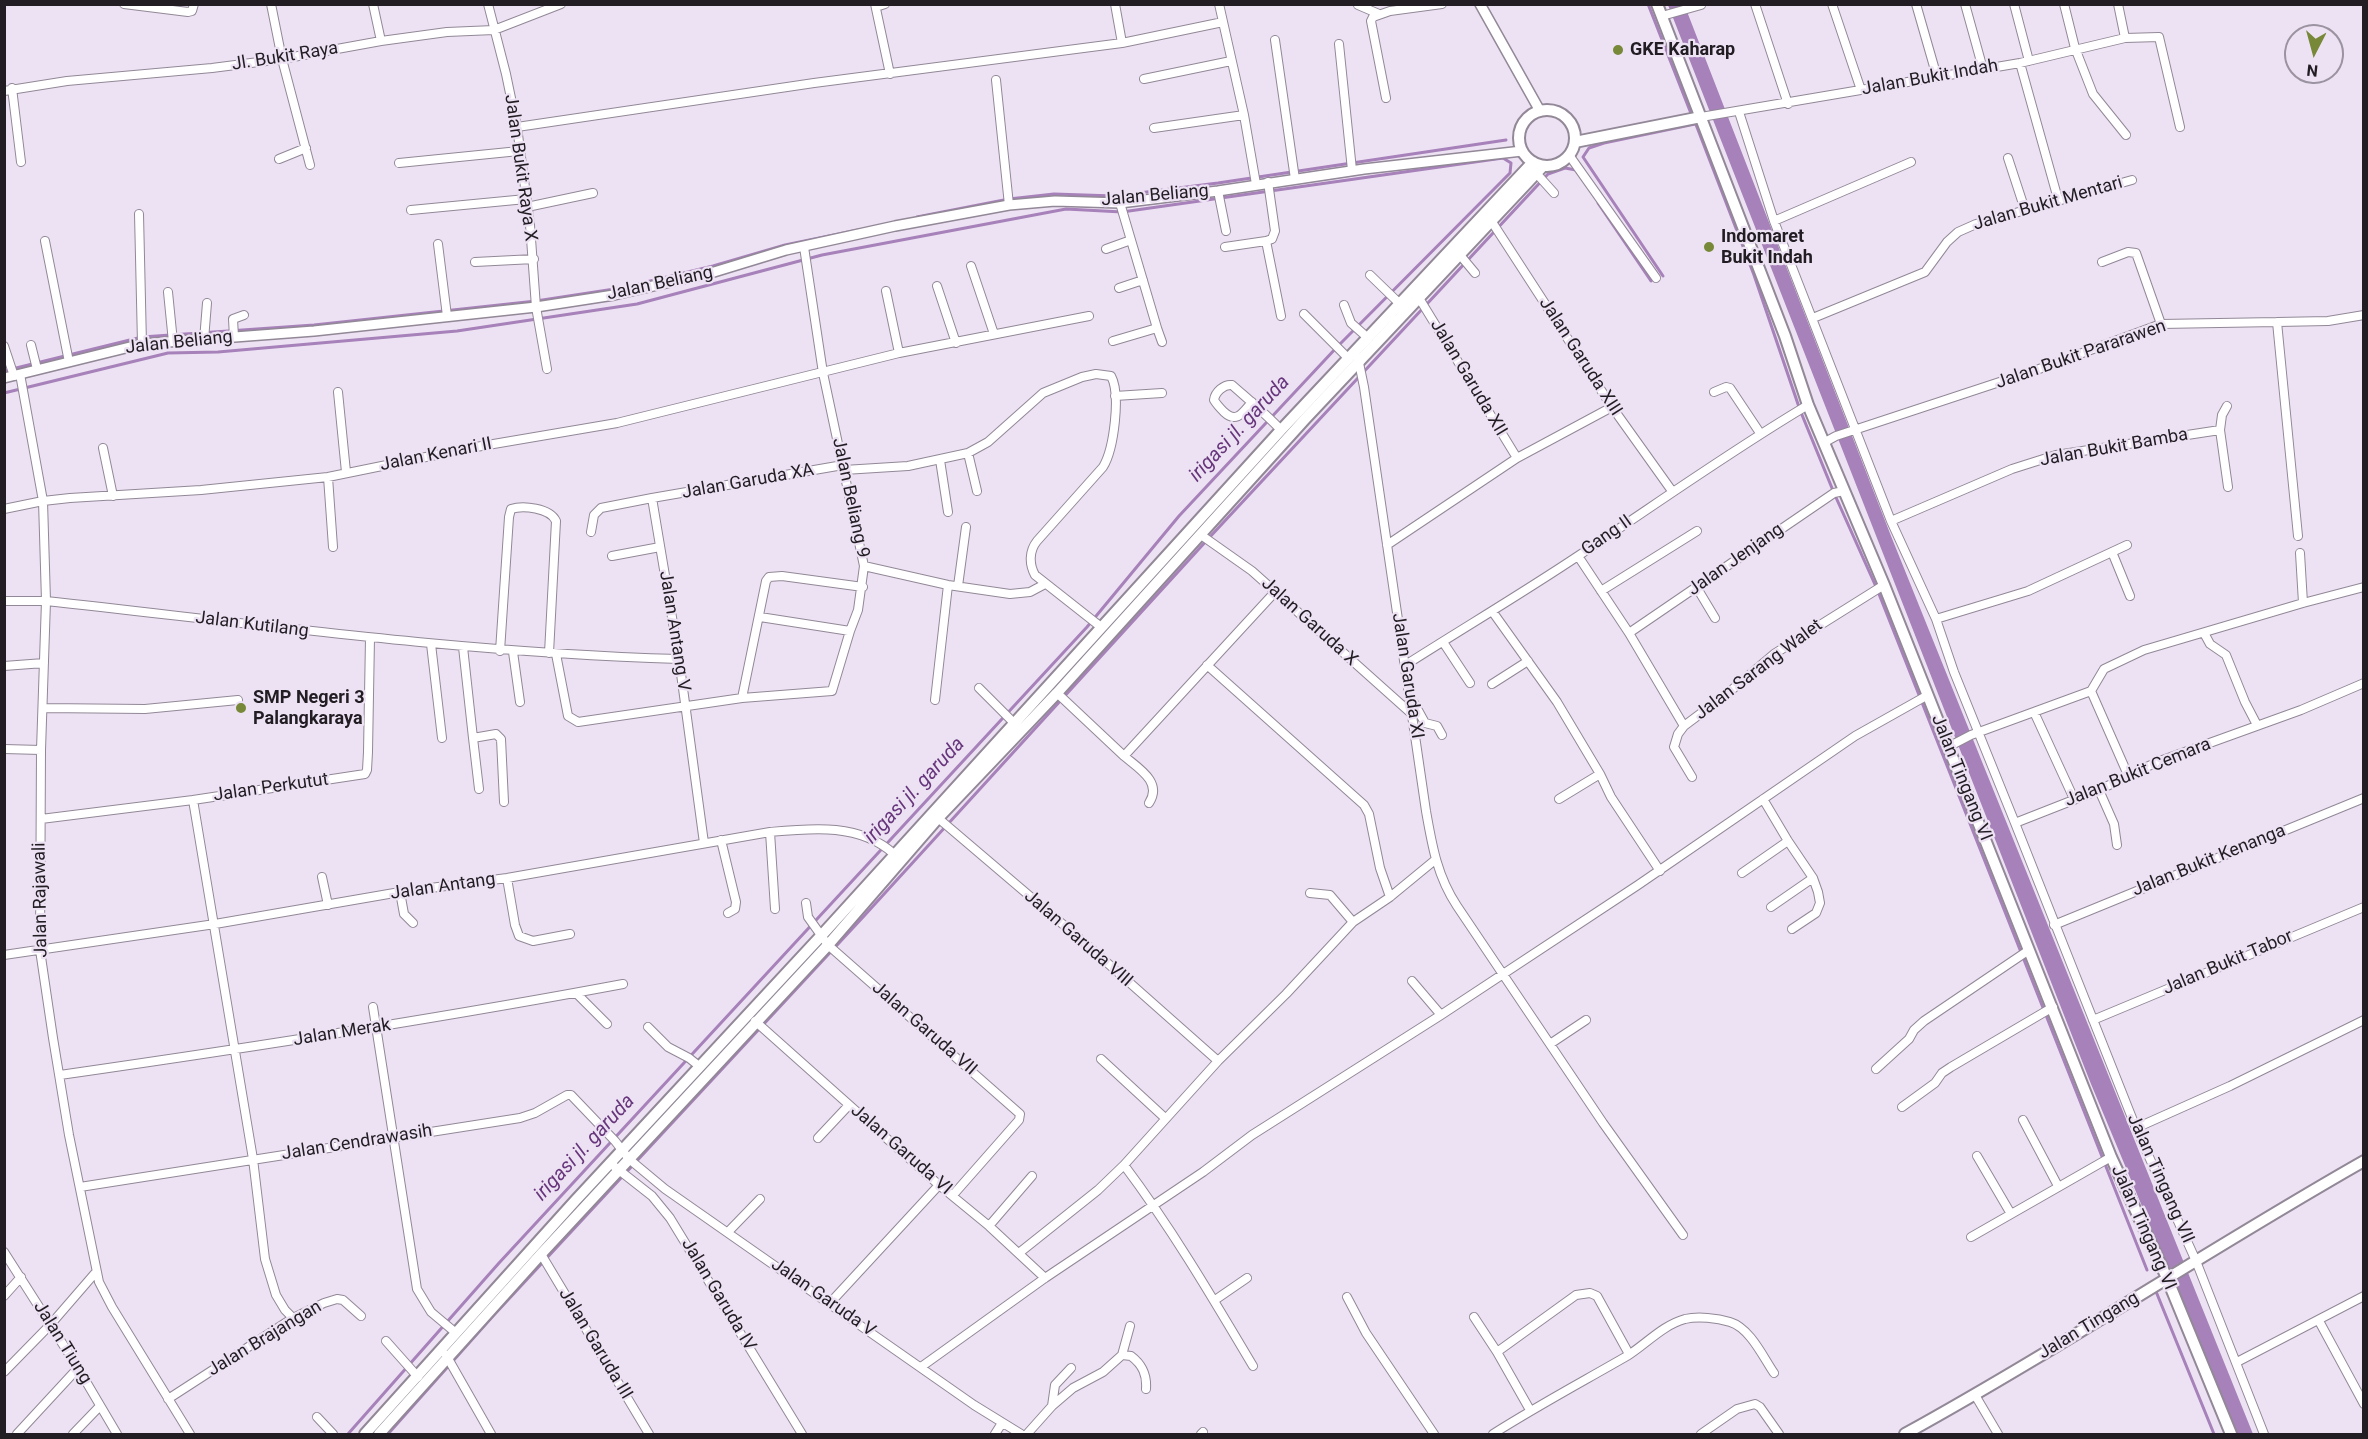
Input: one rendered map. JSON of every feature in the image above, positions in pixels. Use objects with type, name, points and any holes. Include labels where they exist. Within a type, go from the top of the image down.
[{"type":"main road","name":"Jalan Tingang VI","points":[[1657,4],[1667,15],[1706,116],[1808,405],[1884,585],[1909,654],[1952,744],[2112,1157],[2169,1277],[2231,1434]]},
{"type":"main road","points":[[824,940],[891,851],[1012,720],[1057,693],[1201,535],[1368,338],[1400,304],[1537,167],[1560,163],[1569,155],[1575,142],[1574,130],[1568,120],[1558,113],[1540,111],[1531,115],[1521,127],[1519,141],[1522,151],[1537,167]]},
{"type":"main road","points":[[1575,142],[1706,116]]},
{"type":"main road","points":[[1354,357],[1419,298],[1491,222],[1537,167]]},
{"type":"main road","points":[[365,1434],[418,1377],[445,1354],[456,1333],[575,1201],[614,1166],[938,818],[1012,720],[1093,622],[1274,423],[1302,415]]},
{"type":"main road","points":[[625,1154],[699,1066],[752,1018]]},
{"type":"main road","name":"Jalan Tingang","points":[[1905,1434],[1976,1395],[2364,1161]]},
{"type":"main road","points":[[379,1434],[445,1354],[583,1209],[614,1166]]},
{"type":"street","points":[[124,4],[188,12],[192,11],[194,4]]},
{"type":"street","points":[[271,4],[282,59],[310,165]]},
{"type":"street","points":[[373,4],[381,41]]},
{"type":"street","name":"Jalan Bukit Raya X","points":[[488,4],[516,127],[534,260],[536,307],[547,369]]},
{"type":"street","name":"Jl. Bukit Raya","points":[[8,90],[67,81],[212,68],[282,59],[447,32],[494,30],[561,4]]},
{"type":"street","points":[[885,4],[875,6],[890,74]]},
{"type":"street","points":[[1115,4],[1122,43]]},
{"type":"street","points":[[1219,4],[1244,115],[1256,184]]},
{"type":"street","points":[[1358,4],[1379,14]]},
{"type":"street","points":[[1386,98],[1371,21],[1379,14],[1442,4]]},
{"type":"street","points":[[1480,4],[1540,111]]},
{"type":"street","points":[[1755,4],[1788,104]]},
{"type":"street","points":[[1832,4],[1861,90]]},
{"type":"street","points":[[1916,4],[1937,77]]},
{"type":"street","points":[[1965,4],[1983,69]]},
{"type":"street","points":[[2014,4],[2029,61]]},
{"type":"street","points":[[2064,4],[2075,48],[2093,94],[2126,135]]},
{"type":"street","points":[[2118,4],[2125,38]]},
{"type":"street","points":[[1667,15],[1701,5]]},
{"type":"street","points":[[516,127],[1122,43],[1223,22]]},
{"type":"street","name":"Jalan Bukit Indah","points":[[1706,116],[1788,104],[2020,63],[2075,48],[2125,38],[2159,37],[2180,127]]},
{"type":"street","points":[[1275,40],[1295,178]]},
{"type":"street","points":[[1339,44],[1352,170]]},
{"type":"street","points":[[1144,79],[1231,61]]},
{"type":"street","points":[[2020,63],[2058,199]]},
{"type":"street","points":[[996,80],[1009,206]]},
{"type":"street","points":[[8,90],[21,162]]},
{"type":"street","points":[[1739,112],[1774,221],[1813,318],[1854,431],[1891,521],[1936,619],[1974,735],[2014,823],[2054,925]]},
{"type":"street","points":[[1154,128],[1244,115]]},
{"type":"street","points":[[279,159],[306,148]]},
{"type":"street","points":[[399,163],[519,151]]},
{"type":"street","name":"Jalan Beliang","points":[[13,376],[142,344],[314,331],[536,307],[660,285],[804,246],[895,226],[1009,206],[1055,201],[1120,203],[1218,191],[1352,170],[1522,151]]},
{"type":"street","points":[[1569,155],[1656,278]]},
{"type":"street","points":[[2008,158],[2025,210]]},
{"type":"street","points":[[1774,221],[1911,162]]},
{"type":"street","points":[[1537,167],[1554,193]]},
{"type":"street","name":"Jalan Bukit Mentari","points":[[1813,318],[1925,272],[1947,242],[1958,232],[1976,224],[2058,199],[2132,180]]},
{"type":"street","points":[[1225,247],[1272,239],[1275,231],[1268,182]]},
{"type":"street","points":[[1218,191],[1226,231]]},
{"type":"street","points":[[411,210],[526,203],[593,193]]},
{"type":"street","points":[[1120,203],[1162,342]]},
{"type":"street","points":[[139,214],[142,344]]},
{"type":"street","name":"Jalan Garuda XIII","points":[[1491,222],[1612,407],[1672,490]]},
{"type":"street","points":[[1106,249],[1131,240]]},
{"type":"street","points":[[45,241],[69,362]]},
{"type":"street","points":[[1266,241],[1281,316]]},
{"type":"street","points":[[438,244],[447,316]]},
{"type":"street","name":"Jalan Beliang 9","points":[[804,246],[824,373],[864,566],[948,585],[1010,594],[1030,592],[1045,584]]},
{"type":"street","points":[[2102,262],[2128,252],[2136,253],[2160,324]]},
{"type":"street","points":[[1460,255],[1475,273]]},
{"type":"street","points":[[474,262],[534,260]]},
{"type":"street","points":[[970,266],[994,334]]},
{"type":"street","points":[[1370,275],[1400,304]]},
{"type":"street","points":[[1119,288],[1143,280]]},
{"type":"street","points":[[937,286],[956,343]]},
{"type":"street","points":[[886,291],[899,353]]},
{"type":"street","points":[[168,292],[173,342]]},
{"type":"street","name":"Jalan Garuda XII","points":[[1419,298],[1517,458]]},
{"type":"street","points":[[204,340],[207,303]]},
{"type":"street","points":[[1344,305],[1348,319],[1368,338]]},
{"type":"street","points":[[1304,314],[1337,346],[1354,357]]},
{"type":"street","points":[[234,337],[233,319],[244,315]]},
{"type":"street","name":"Jalan Bukit Pararawen","points":[[1825,442],[1836,436],[2039,369],[2160,324],[2328,321],[2364,315]]},
{"type":"street","name":"Jalan Kenari II","points":[[4,509],[43,501],[328,477],[470,448],[617,423],[899,353],[1089,316]]},
{"type":"street","points":[[2277,322],[2298,536]]},
{"type":"street","points":[[1113,342],[1157,328]]},
{"type":"street","points":[[31,345],[37,369]]},
{"type":"street","name":"Jalan Rajawali","points":[[4,346],[43,501],[46,602],[41,750],[40,950],[60,1075],[96,1272],[112,1307],[190,1434]]},
{"type":"street","name":"Jalan Garuda XI","points":[[1354,357],[1387,545],[1435,860],[1447,891],[1683,1235]]},
{"type":"street","name":"Jalan Garuda XA","points":[[652,498],[844,467],[908,466],[968,453],[988,441],[1030,403],[1054,386],[1082,377],[1105,374],[1112,378],[1115,396]]},
{"type":"street","points":[[1252,402],[1240,416],[1234,418],[1229,417],[1214,400],[1216,394],[1225,386],[1231,385],[1252,402],[1274,423]]},
{"type":"street","points":[[1714,392],[1726,387],[1730,388],[1760,433]]},
{"type":"street","points":[[338,392],[346,472]]},
{"type":"street","points":[[1093,622],[1033,572],[1032,549],[1108,460],[1113,444],[1115,396],[1162,393]]},
{"type":"street","name":"Gang II","points":[[1404,666],[1578,556],[1672,490],[1760,433],[1808,405]]},
{"type":"street","points":[[2227,406],[2222,415],[2220,430],[2228,487]]},
{"type":"street","points":[[1387,545],[1517,458],[1612,407]]},
{"type":"street","name":"Jalan Bukit Bamba","points":[[1891,521],[2012,469],[2056,455],[2220,430]]},
{"type":"street","points":[[102,448],[113,496]]},
{"type":"street","points":[[968,453],[977,491]]},
{"type":"street","points":[[940,460],[948,512]]},
{"type":"street","points":[[328,477],[333,547]]},
{"type":"street","name":"Jalan Jenjang","points":[[1629,633],[1834,493],[1844,490]]},
{"type":"street","points":[[591,532],[594,515],[601,508],[652,498]]},
{"type":"street","name":"Jalan Antang V","points":[[652,498],[679,659],[704,843]]},
{"type":"street","points":[[500,651],[508,518],[511,509],[545,510],[556,521],[553,654],[568,716],[578,722],[742,698],[832,691],[858,610],[863,587],[864,566]]},
{"type":"street","points":[[958,586],[966,527]]},
{"type":"street","points":[[1601,591],[1697,531]]},
{"type":"street","name":"Jalan Garuda X","points":[[1201,535],[1244,564],[1413,715]]},
{"type":"street","points":[[1936,619],[2028,591],[2127,545]]},
{"type":"street","points":[[612,556],[660,547]]},
{"type":"street","points":[[2112,552],[2130,596]]},
{"type":"street","points":[[2300,553],[2303,603]]},
{"type":"street","points":[[1578,556],[1629,633],[1684,726]]},
{"type":"street","points":[[742,698],[766,581],[774,576],[863,587]]},
{"type":"street","points":[[935,700],[948,585]]},
{"type":"street","name":"Jalan Sarang Walet","points":[[1692,777],[1674,747],[1678,734],[1684,726],[1774,654],[1884,585]]},
{"type":"street","points":[[1952,744],[2091,691],[2104,669],[2144,650],[2364,587]]},
{"type":"street","points":[[1696,588],[1715,618]]},
{"type":"street","points":[[1124,756],[1275,592]]},
{"type":"street","name":"Jalan Kutilang","points":[[4,601],[46,602],[500,651],[679,659]]},
{"type":"street","points":[[1492,610],[1557,702],[1611,796],[1660,871]]},
{"type":"street","points":[[760,617],[850,631]]},
{"type":"street","points":[[2204,633],[2210,644],[2226,655],[2245,702],[2258,725]]},
{"type":"street","name":"Jalan Perkutut","points":[[41,819],[193,800],[361,775],[366,772],[370,638]]},
{"type":"street","points":[[1443,642],[1470,683]]},
{"type":"street","points":[[431,644],[442,738]]},
{"type":"street","points":[[463,647],[479,789]]},
{"type":"street","points":[[513,652],[520,702]]},
{"type":"street","points":[[1492,684],[1528,661]]},
{"type":"street","points":[[4,666],[44,663]]},
{"type":"street","points":[[1207,665],[1364,805],[1369,814],[1380,868],[1390,897]]},
{"type":"street","name":"Jalan Bukit Cemara","points":[[2014,823],[2098,790],[2157,762],[2364,683]]},
{"type":"street","points":[[979,688],[1012,720]]},
{"type":"street","points":[[2091,691],[2128,775]]},
{"type":"street","points":[[1057,693],[1148,776],[1152,783],[1153,796],[1149,803]]},
{"type":"street","points":[[1408,693],[1425,723],[1437,726],[1442,735]]},
{"type":"street","points":[[921,1367],[1045,1278],[1154,1206],[1252,1135],[1442,1015],[1660,871],[1855,736],[1928,695]]},
{"type":"street","points":[[43,708],[145,709],[237,700]]},
{"type":"street","points":[[2034,712],[2074,799]]},
{"type":"street","points":[[473,738],[500,735],[504,802]]},
{"type":"street","points":[[4,749],[41,750]]},
{"type":"street","points":[[1559,799],[1600,774]]},
{"type":"street","points":[[2098,790],[2114,824],[2117,845]]},
{"type":"street","name":"Jalan Bukit Kenanga","points":[[2054,925],[2364,798]]},
{"type":"street","points":[[1763,799],[1814,878],[1820,903],[1816,913],[1792,929]]},
{"type":"street","points":[[193,800],[253,1159],[265,1259],[276,1295],[293,1318]]},
{"type":"street","name":"Jalan Garuda VIII","points":[[938,818],[1086,944],[1218,1061]]},
{"type":"street","name":"Jalan Antang","points":[[4,955],[215,924],[400,892],[507,878],[770,832],[808,828],[845,831],[880,844],[891,851]]},
{"type":"street","points":[[770,832],[775,909]]},
{"type":"street","points":[[720,840],[732,878],[737,904],[735,909],[728,913]]},
{"type":"street","points":[[1742,873],[1788,841]]},
{"type":"street","points":[[1019,1253],[1098,1190],[1124,1165],[1218,1061],[1286,994],[1353,922],[1390,897],[1435,860]]},
{"type":"street","points":[[322,877],[328,905]]},
{"type":"street","points":[[507,878],[514,925],[519,936],[532,941],[570,934]]},
{"type":"street","points":[[1771,908],[1814,878]]},
{"type":"street","points":[[400,892],[404,914],[413,923]]},
{"type":"street","points":[[1310,893],[1330,895],[1353,922]]},
{"type":"street","name":"Jalan Garuda VII","points":[[806,903],[811,923],[824,940],[1020,1114],[1019,1120],[953,1194]]},
{"type":"street","name":"Jalan Bukit Tabor","points":[[2093,1020],[2364,906]]},
{"type":"street","name":"Jalan Tingang VII","points":[[2054,925],[2136,1128],[2196,1261],[2264,1434]]},
{"type":"street","points":[[1876,1069],[1909,1039],[1914,1030],[1924,1021],[2030,950]]},
{"type":"street","points":[[1412,981],[1442,1015]]},
{"type":"street","name":"Jalan Merak","points":[[60,1075],[235,1050],[623,984]]},
{"type":"street","points":[[576,993],[607,1024]]},
{"type":"street","points":[[373,1007],[417,1289],[425,1304],[456,1333]]},
{"type":"street","points":[[1902,1107],[1935,1083],[1942,1073],[1951,1067],[2053,1007]]},
{"type":"street","name":"Jalan Garuda VI","points":[[752,1018],[1045,1278]]},
{"type":"street","points":[[1550,1044],[1586,1020]]},
{"type":"street","points":[[2136,1128],[2230,1086],[2364,1020]]},
{"type":"street","points":[[648,1027],[668,1047],[699,1066]]},
{"type":"street","points":[[1101,1059],[1165,1118]]},
{"type":"street","name":"Jalan Cendrawasih","points":[[80,1186],[520,1118],[536,1113],[570,1095],[576,1098],[613,1139]]},
{"type":"street","points":[[818,1138],[849,1105]]},
{"type":"street","points":[[2023,1120],[2058,1186]]},
{"type":"street","name":"Jalan Garuda V","points":[[613,1139],[625,1154],[665,1189],[1021,1434]]},
{"type":"street","points":[[1977,1156],[2011,1214]]},
{"type":"street","points":[[1971,1237],[2112,1157]]},
{"type":"street","points":[[1124,1165],[1154,1206],[1215,1300],[1253,1366]]},
{"type":"street","name":"Jalan Garuda IV","points":[[614,1166],[652,1196],[670,1218],[802,1434]]},
{"type":"street","points":[[989,1226],[1032,1176]]},
{"type":"street","points":[[830,1303],[939,1185]]},
{"type":"street","points":[[728,1232],[760,1198]]},
{"type":"street","points":[[575,1201],[583,1209]]},
{"type":"street","name":"Jalan Tiung","points":[[4,1252],[51,1324],[117,1434]]},
{"type":"street","name":"Jalan Garuda III","points":[[541,1254],[649,1434]]},
{"type":"street","points":[[4,1372],[51,1324],[96,1272]]},
{"type":"street","points":[[4,1296],[21,1277]]},
{"type":"street","points":[[1215,1300],[1247,1278]]},
{"type":"street","points":[[1497,1352],[1576,1295],[1590,1293],[1597,1296],[1629,1354]]},
{"type":"street","points":[[2237,1362],[2364,1296]]},
{"type":"street","points":[[1347,1297],[1366,1333],[1434,1434]]},
{"type":"street","name":"Jalan Brajangan","points":[[168,1399],[293,1318],[337,1299],[348,1303],[360,1316]]},
{"type":"street","points":[[1474,1317],[1530,1410]]},
{"type":"street","points":[[1493,1434],[1530,1410],[1629,1354],[1673,1324],[1686,1319],[1731,1322],[1739,1327],[1774,1373]]},
{"type":"street","points":[[2319,1321],[2364,1404]]},
{"type":"street","points":[[1027,1434],[1052,1406],[1073,1388],[1102,1372],[1122,1355],[1130,1326]]},
{"type":"street","points":[[386,1341],[418,1377]]},
{"type":"street","points":[[445,1354],[491,1434]]},
{"type":"street","points":[[1122,1355],[1131,1356],[1144,1369],[1147,1379],[1146,1389]]},
{"type":"street","points":[[18,1434],[78,1368]]},
{"type":"street","points":[[1052,1406],[1055,1385],[1071,1368]]},
{"type":"street","points":[[1976,1395],[1998,1434]]},
{"type":"street","points":[[1701,1434],[1737,1409],[1755,1404],[1760,1407],[1779,1434]]},
{"type":"street","points":[[73,1434],[100,1406]]},
{"type":"street","points":[[316,1417],[333,1434]]},
{"type":"street","points":[[995,1434],[1002,1423]]},
{"type":"shaded area","points":[[1668,5],[1684,5],[1686,9],[1891,536],[2253,1434],[2237,1434],[2091,1084]]},
{"type":"waterway","points":[[1648,4],[1692,116]]},
{"type":"waterway","points":[[1695,122],[1754,275],[1800,410],[1877,589],[2147,1270]]},
{"type":"waterway","points":[[1663,276],[1583,157],[1589,148],[1604,143],[1695,124]]},
{"type":"waterway","points":[[917,217],[1009,199],[1054,194],[1115,196],[1506,140]]},
{"type":"waterway","name":"irigasi jl. garuda","points":[[4,393],[168,353],[218,352],[457,331],[637,304],[822,255],[1066,209],[1122,212],[1503,158],[1511,163],[1510,173],[1337,347],[1179,516],[1087,627],[499,1263],[348,1434]]},
{"type":"waterway","points":[[388,1434],[493,1316],[864,916],[1208,539],[1548,174],[1565,168],[1576,170]]},
{"type":"waterway","points":[[1598,203],[1651,281]]},
{"type":"waterway","points":[[4,371],[142,337],[314,325],[536,301],[621,288],[713,266],[785,245],[858,230]]},
{"type":"waterway","points":[[2155,1289],[2214,1434]]},
{"type":"place","name":"GKE Kaharap","points":[[1618,50]]},
{"type":"place","name":"Indomaret Bukit Indah","points":[[1709,247]]},
{"type":"place","name":"SMP Negeri 3 Palangkaraya","points":[[241,708]]}]
